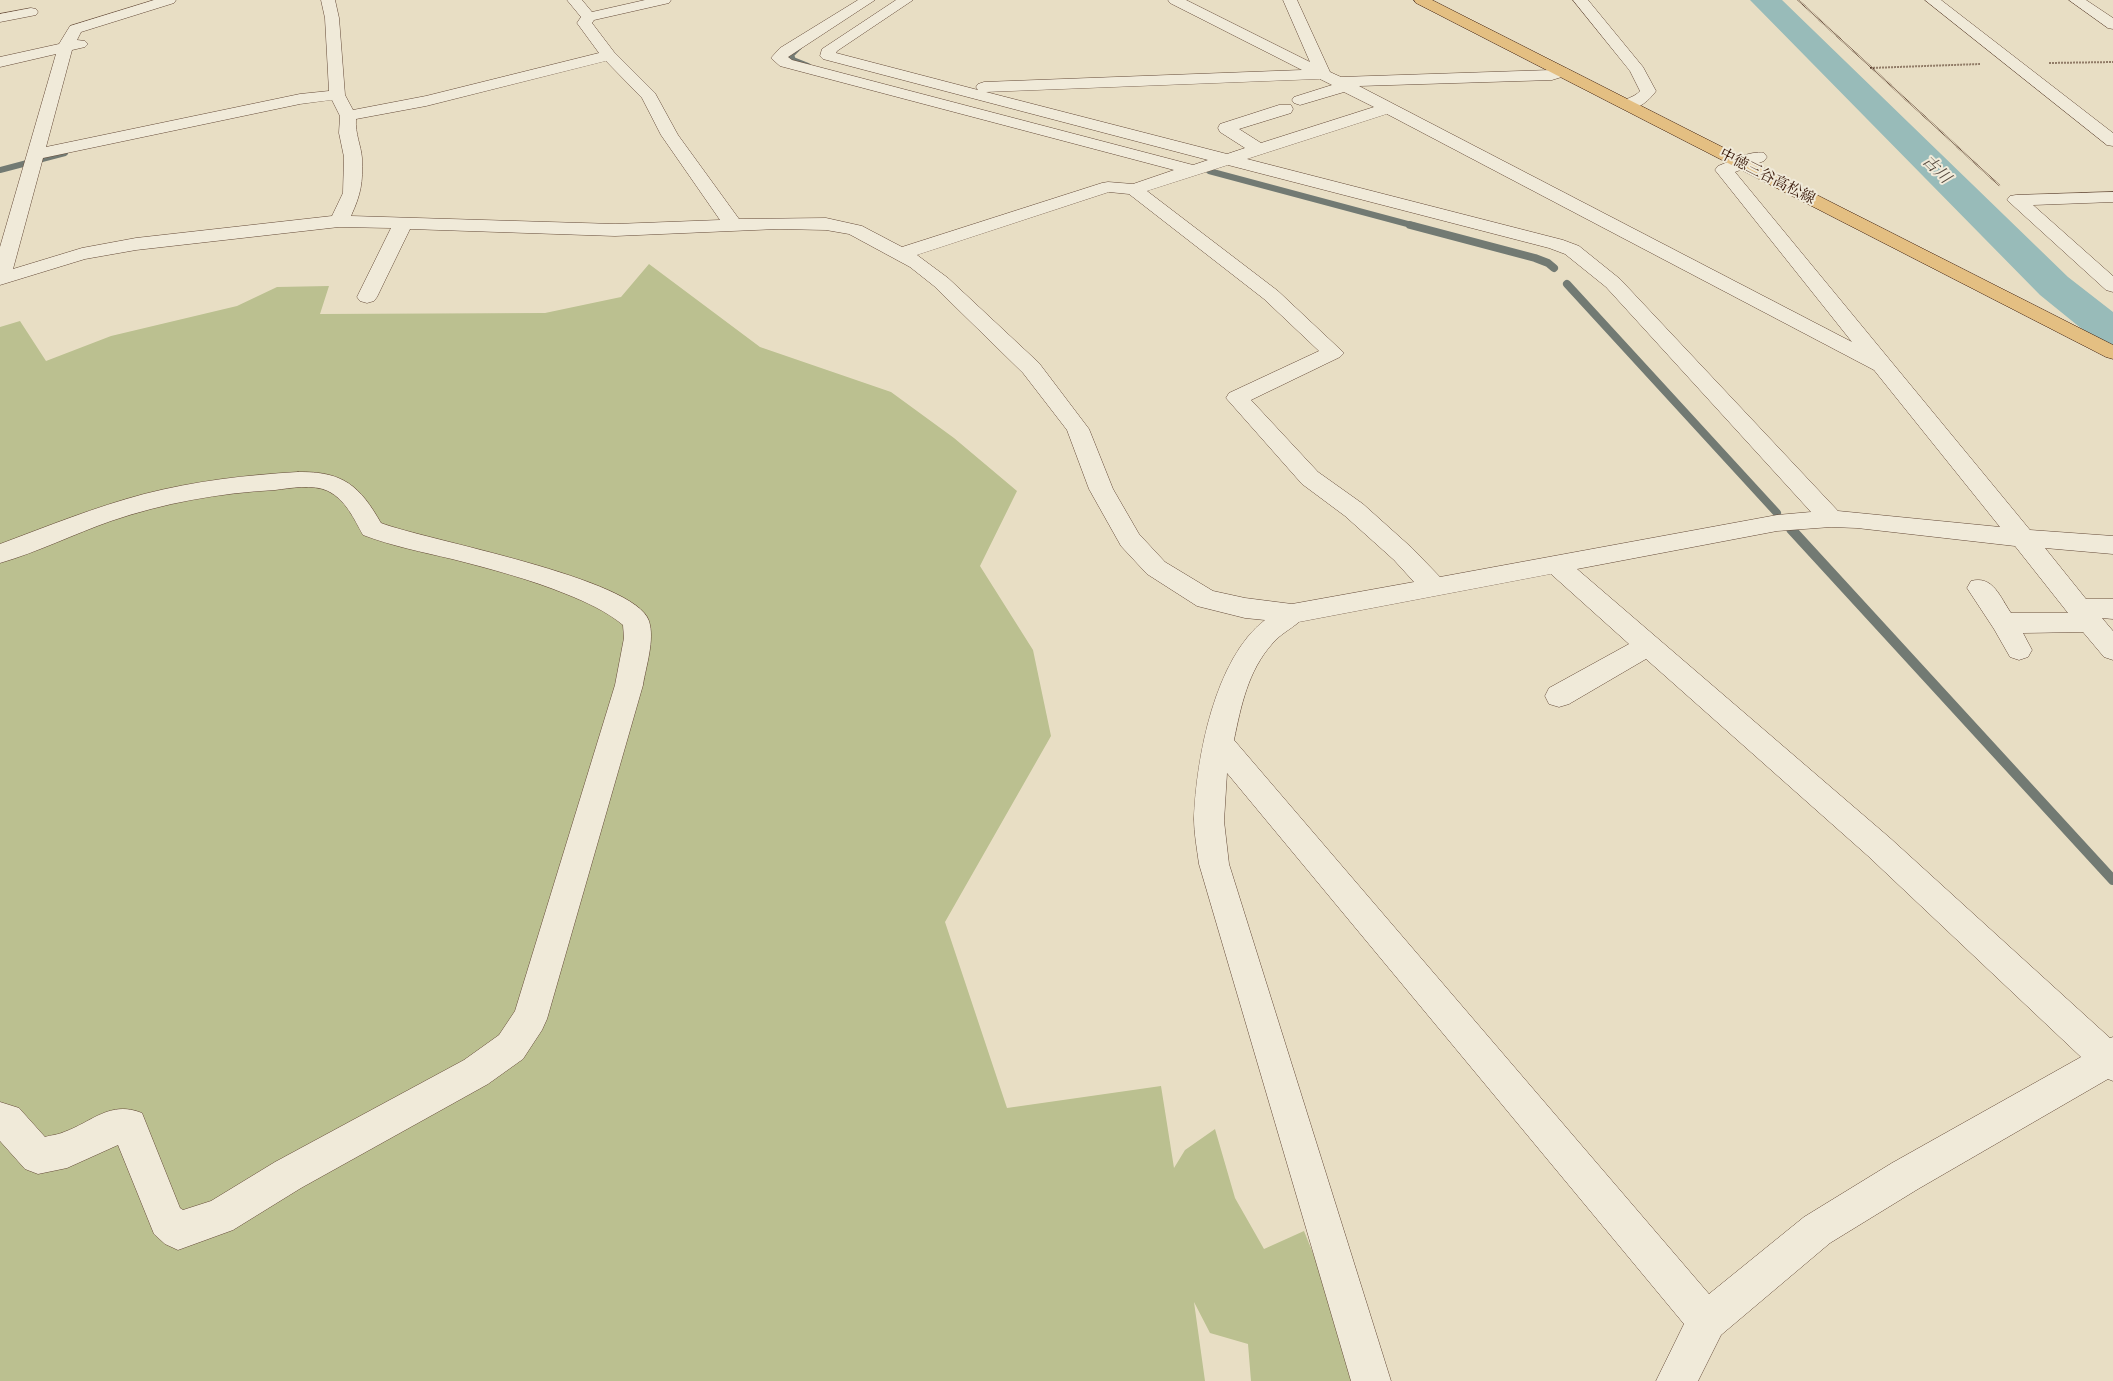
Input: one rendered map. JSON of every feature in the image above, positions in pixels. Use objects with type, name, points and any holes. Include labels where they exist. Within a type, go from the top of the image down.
[{"type":"main road","name":"中徳三谷高松線","points":[[1421,0],[1562,72],[1634,102]]},
{"type":"main road","name":"中徳三谷高松線","points":[[1446,0],[1634,102],[1750,161],[2113,353]]},
{"type":"main road","name":"中徳三谷高松線","points":[[1750,161],[2113,336]]},
{"type":"street","points":[[1,278],[65,48],[75,29],[169,0]]},
{"type":"street","points":[[328,0],[332,18],[337,94],[348,116],[347,133],[353,157],[352,193],[339,221]]},
{"type":"street","points":[[574,0],[589,17]]},
{"type":"street","points":[[664,0],[589,17],[584,23],[609,55],[649,96],[670,135],[734,226]]},
{"type":"street","points":[[868,0],[785,51],[779,58],[786,63],[896,93],[1193,170]]},
{"type":"street","points":[[906,0],[830,49],[828,56],[1556,244],[1572,250],[1612,284],[1831,519]]},
{"type":"street","points":[[1175,0],[1388,108],[1880,365]]},
{"type":"street","points":[[1290,0],[1335,81]]},
{"type":"street","points":[[1580,0],[1637,70],[1648,91],[1634,102]]},
{"type":"street","points":[[1932,0],[2113,140]]},
{"type":"street","points":[[2076,0],[2113,25]]},
{"type":"street","points":[[0,18],[31,12]]},
{"type":"street","points":[[0,62],[92,41]]},
{"type":"street","points":[[348,116],[426,101],[609,55]]},
{"type":"street","points":[[896,93],[955,88],[1335,81],[1552,75],[1562,72]]},
{"type":"street","points":[[1300,100],[1335,81]]},
{"type":"street","points":[[37,154],[300,99],[337,94]]},
{"type":"street","points":[[901,254],[1108,187],[1134,189],[1388,108]]},
{"type":"street","points":[[1258,150],[1206,134],[1285,109]]},
{"type":"street","points":[[1750,161],[1724,170],[1880,365],[2113,650]]},
{"type":"street","points":[[1134,189],[1271,295],[1333,353],[1237,398],[1310,478],[1354,510],[1403,554],[1434,587]]},
{"type":"street","points":[[2016,200],[2113,197]]},
{"type":"street","points":[[2016,200],[2113,286]]},
{"type":"street","points":[[1,278],[82,254],[136,244],[339,221],[615,230],[778,223],[826,224],[854,230],[917,262],[941,282],[1037,374],[1078,429],[1101,489],[1130,540],[1156,568],[1206,599],[1245,608],[1292,614],[1777,523],[1831,519],[1857,520],[2022,538],[2113,545]]},
{"type":"street","points":[[367,297],[403,223]]},
{"type":"street","points":[[0,554],[103,515],[165,498],[240,484],[300,480],[328,482],[347,492],[360,506],[372,529],[388,535],[527,569],[600,597],[623,609],[636,621],[637,638],[629,686],[530,1019],[511,1047],[476,1072],[288,1174],[220,1217],[178,1230],[167,1221],[128,1126],[114,1127],[67,1150],[38,1156],[6,1121],[0,1120]]},
{"type":"street","points":[[1555,564],[1879,847],[2111,1059],[1905,1176],[1817,1230],[1707,1321],[1676,1381]]},
{"type":"street","points":[[1980,588],[2004,623],[2019,650]]},
{"type":"street","points":[[2004,623],[2085,615],[2113,609]]},
{"type":"street","points":[[1292,614],[1263,636],[1246,660],[1229,696],[1211,779],[1210,821],[1214,864],[1371,1381]]},
{"type":"street","points":[[1559,696],[1648,645]]},
{"type":"street","points":[[1220,744],[1707,1321]]},
{"type":"path","points":[[1798,0],[2016,200]]},
{"type":"green space","points":[[649,264],[760,347],[891,392],[954,438],[1017,491],[980,566],[1033,650],[1051,736],[945,922],[1007,1108],[1161,1086],[1174,1168],[1185,1150],[1215,1129],[1235,1198],[1264,1249],[1304,1231],[1331,1298],[1351,1381],[1251,1381],[1248,1344],[1210,1333],[1194,1302],[1205,1381],[0,1381],[0,327],[20,321],[46,361],[111,336],[237,306],[277,287],[329,286],[320,314],[545,313],[621,297]]},
{"type":"waterway","name":"古川","points":[[1765,0],[2054,286],[2113,333]]},
{"type":"waterway","points":[[801,45],[791,55],[793,60],[808,66]]},
{"type":"waterway","points":[[0,170],[65,153]]},
{"type":"waterway","points":[[1209,171],[1415,226]]},
{"type":"waterway","points":[[1410,225],[1535,258],[1548,263],[1554,268]]},
{"type":"waterway","points":[[1567,284],[1777,513]]},
{"type":"waterway","points":[[1791,529],[2113,880]]}]
